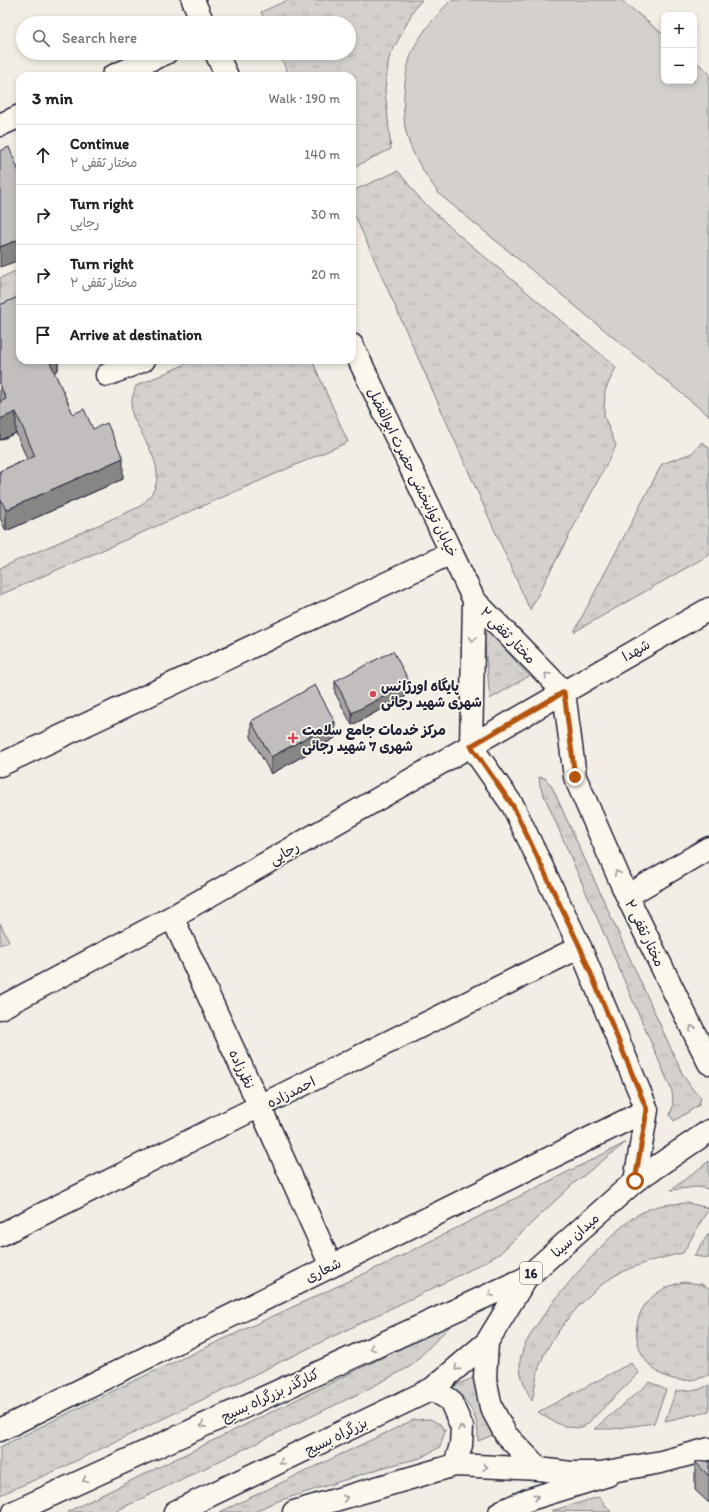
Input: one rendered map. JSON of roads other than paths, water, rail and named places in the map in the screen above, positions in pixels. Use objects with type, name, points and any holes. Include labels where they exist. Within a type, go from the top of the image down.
[{"type":"main road","points":[[193,0],[200,16]]},
{"type":"main road","points":[[122,72],[150,60]]},
{"type":"main road","points":[[219,60],[225,72]]},
{"type":"main road","points":[[0,125],[16,118]]},
{"type":"main road","name":"خیابان توانبخشی حضرت ابوالفضل","points":[[356,353],[474,600]]},
{"type":"main road","points":[[107,375],[134,364]]},
{"type":"main road","points":[[0,765],[451,553]]},
{"type":"main road","name":"مختار ثقفی ۲","points":[[474,600],[564,692],[575,777],[627,896],[709,1063]]},
{"type":"main road","name":"مختار ثقفی ۲","points":[[471,746],[474,600]]},
{"type":"main road","name":"شهدا","points":[[564,692],[709,609]]},
{"type":"main road","name":"رجایی","points":[[0,1008],[172,918],[564,692]]},
{"type":"main road","points":[[471,746],[513,806],[580,947],[647,1110],[635,1181]]},
{"type":"main road","points":[[627,896],[709,848]]},
{"type":"main road","name":"نظرزاده","points":[[172,918],[260,1107],[331,1266]]},
{"type":"main road","name":"احمدزاده","points":[[0,1235],[580,947]]},
{"type":"main road","name":"شعاری","points":[[0,1429],[647,1110]]},
{"type":"main road","name":"میدان سینا","points":[[539,1469],[506,1435],[491,1407],[485,1378],[487,1342],[526,1278],[635,1181],[709,1131]]},
{"type":"main road","name":"کنارگذر بزرگراه بسیج","points":[[14,1512],[526,1278]]},
{"type":"main road","name":"بزرگراه بسیج","points":[[175,1512],[432,1389],[487,1342]]},
{"type":"main road","points":[[432,1389],[450,1400],[462,1427],[461,1445],[455,1466]]},
{"type":"main road","points":[[294,1512],[455,1466],[539,1469],[571,1473],[601,1473],[662,1462],[709,1449]]},
{"type":"main road","points":[[500,1512],[530,1499],[641,1466]]},
{"type":"place","name":"پایگاه اورژانس شهری شهید رجائی","points":[[373,694]]},
{"type":"place","name":"مرکز خدمات جامع سلامت شهری 7 شهید رجائی","points":[[293,738]]}]
